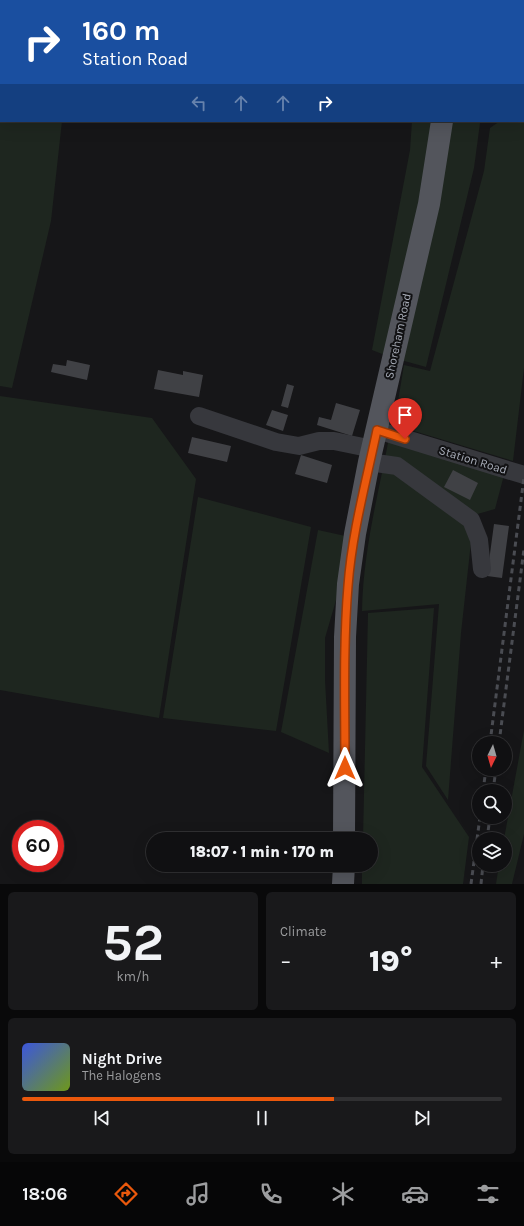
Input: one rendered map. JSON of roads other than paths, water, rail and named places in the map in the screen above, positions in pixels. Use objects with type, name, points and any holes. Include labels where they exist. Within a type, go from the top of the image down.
[{"type":"main road","name":"Shoreham Road","points":[[344,832],[345,637],[348,584],[355,534],[373,447],[429,204],[442,122]]},
{"type":"main road","points":[[343,884],[344,872]]},
{"type":"street","points":[[199,416],[276,442],[299,446],[319,441],[334,440],[373,447],[471,520],[479,540],[482,569]]},
{"type":"street","name":"Station Road","points":[[373,447],[524,475]]},
{"type":"railway","points":[[491,736],[524,477]]},
{"type":"railway","points":[[500,736],[524,549]]},
{"type":"railway","points":[[484,784],[485,776]]},
{"type":"railway","points":[[494,784],[495,776]]},
{"type":"railway","points":[[471,884],[479,824]]},
{"type":"railway","points":[[488,832],[489,824]]},
{"type":"railway","points":[[481,884],[482,872]]}]
